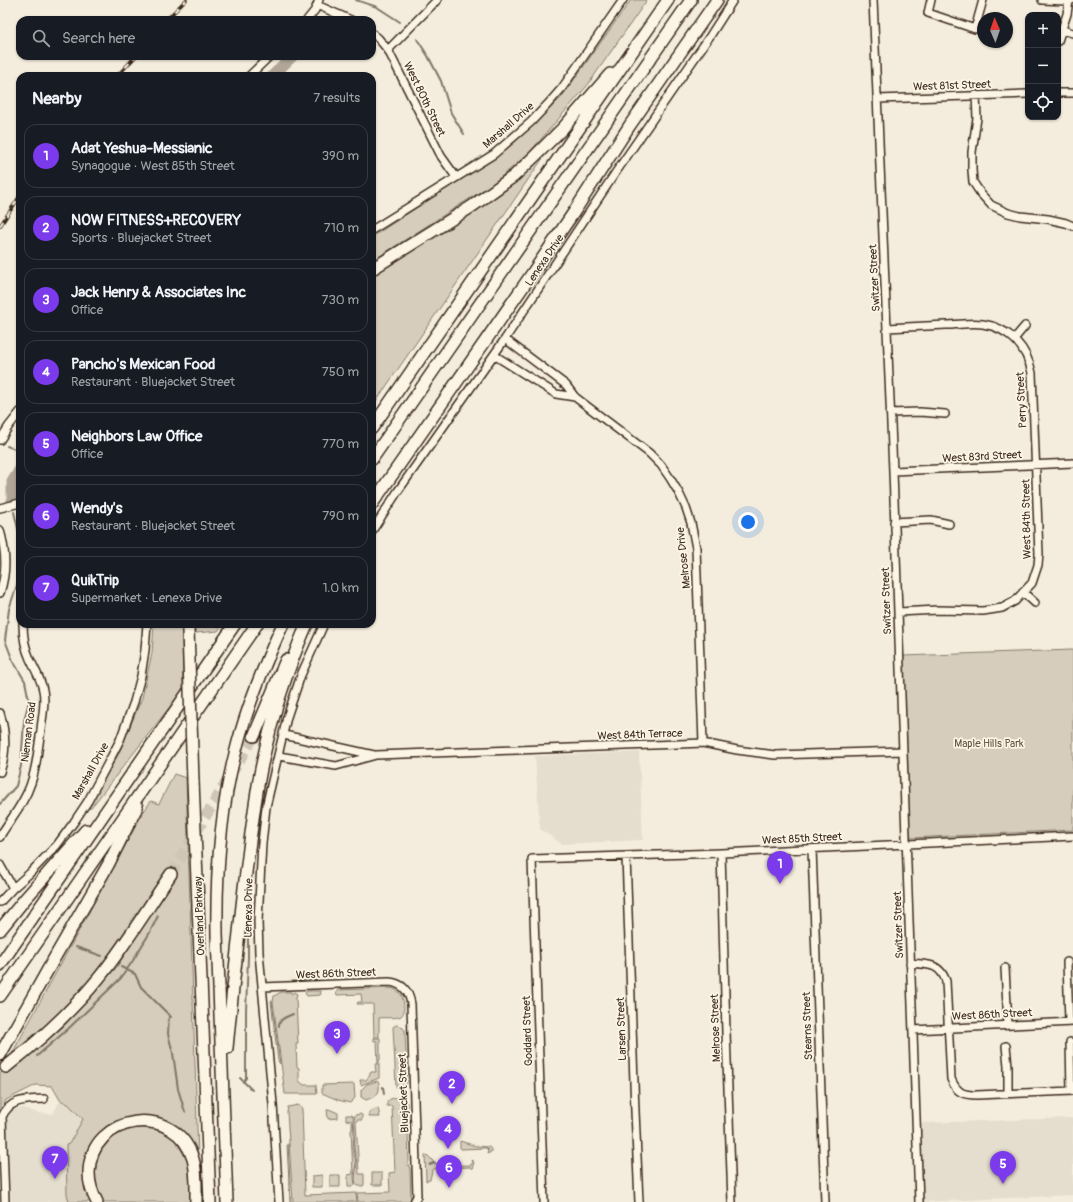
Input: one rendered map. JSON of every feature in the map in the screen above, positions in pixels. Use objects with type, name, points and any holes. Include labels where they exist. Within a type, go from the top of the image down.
[{"type":"highway","points":[[376,422],[668,0]]},
{"type":"highway","points":[[376,453],[691,0]]},
{"type":"highway","points":[[376,498],[717,0]]},
{"type":"highway","points":[[376,266],[471,207],[514,176],[563,128],[647,31]]},
{"type":"highway","name":"Overland Parkway","points":[[187,628],[210,1202]]},
{"type":"highway","points":[[0,964],[232,628]]},
{"type":"highway","points":[[0,996],[255,628]]},
{"type":"highway","points":[[227,1202],[216,899],[218,866],[224,806],[236,750],[266,661],[281,628]]},
{"type":"highway","points":[[254,736],[300,628]]},
{"type":"highway","points":[[223,1098],[232,986],[260,774],[281,695],[305,628]]},
{"type":"highway","points":[[0,1055],[108,864],[156,770]]},
{"type":"highway","points":[[0,930],[25,899],[121,791]]},
{"type":"highway","points":[[6,1067],[54,1026],[91,988],[126,941],[171,874]]},
{"type":"highway","points":[[97,1202],[92,1191],[89,1175],[91,1160],[94,1153],[102,1139],[115,1129],[139,1121],[147,1121],[163,1125],[176,1133],[186,1145],[194,1161],[196,1202]]},
{"type":"street","points":[[388,50],[437,0]]},
{"type":"street","name":"Marshall Drive","points":[[376,227],[494,154],[531,122],[562,88],[623,0]]},
{"type":"street","name":"Lenexa Drive","points":[[376,525],[398,491],[505,339],[733,0]]},
{"type":"street","name":"Switzer Street","points":[[873,0],[893,471],[919,1202]]},
{"type":"street","points":[[932,0],[928,13],[975,29],[983,0]]},
{"type":"street","points":[[1042,0],[1071,0],[1062,30],[1073,33]]},
{"type":"street","points":[[311,16],[318,2],[342,16]]},
{"type":"street","name":"West 80th Street","points":[[376,36],[388,50],[441,156],[456,177]]},
{"type":"street","points":[[253,72],[266,60]]},
{"type":"street","points":[[1061,93],[1073,92]]},
{"type":"street","name":"West 81st Street","points":[[877,99],[1025,94]]},
{"type":"street","points":[[976,95],[977,118],[972,170],[973,182],[981,194],[990,205],[1008,213],[1048,219],[1073,226]]},
{"type":"street","name":"Perry Street","points":[[887,328],[983,324],[1001,329],[1014,339],[1023,348],[1032,373],[1035,464]]},
{"type":"street","points":[[1014,339],[1025,326]]},
{"type":"street","name":"Melrose Drive","points":[[505,339],[566,385],[575,397],[649,453],[661,465],[679,493],[691,523],[696,548],[703,743]]},
{"type":"street","name":"Melrose Drive","points":[[494,355],[556,394],[575,397]]},
{"type":"street","points":[[890,413],[920,412],[944,414]]},
{"type":"street","points":[[0,440],[8,426],[16,417]]},
{"type":"street","name":"West 83rd Street","points":[[893,471],[1073,463]]},
{"type":"street","name":"West 84th Street","points":[[898,612],[994,610],[1002,608],[1015,601],[1032,583],[1038,565],[1039,554],[1035,464]]},
{"type":"street","points":[[0,508],[16,504]]},
{"type":"street","points":[[894,522],[931,520],[949,524]]},
{"type":"street","points":[[0,530],[4,544],[6,563],[0,592]]},
{"type":"street","points":[[1023,592],[1035,603]]},
{"type":"street","name":"Nieman Road","points":[[0,837],[24,800],[31,785],[37,759],[43,710],[43,691],[38,674],[30,660],[25,645],[23,628]]},
{"type":"street","name":"Marshall Drive","points":[[0,902],[46,858],[62,839],[88,801],[114,752],[128,721],[141,676],[147,628]]},
{"type":"street","name":"Lenexa Drive","points":[[279,1202],[273,1104],[259,953],[258,921],[262,843],[266,807],[287,717],[301,675],[322,628]]},
{"type":"street","name":"Nieman Road","points":[[0,713],[4,727],[5,744],[0,772]]},
{"type":"street","name":"West 84th Terrace","points":[[284,735],[376,755]]},
{"type":"street","name":"West 84th Terrace","points":[[279,756],[336,766],[376,755],[703,743],[737,750],[775,755],[903,751]]},
{"type":"street","name":"West 85th Street","points":[[532,860],[812,849],[1073,836]]},
{"type":"street","name":"Stearns Street","points":[[812,849],[825,1202]]},
{"type":"street","name":"Melrose Street","points":[[721,853],[732,1202]]},
{"type":"street","name":"Larsen Street","points":[[626,856],[635,1112],[640,1202]]},
{"type":"street","name":"Goddard Street","points":[[532,860],[544,1202]]},
{"type":"street","points":[[0,865],[13,888]]},
{"type":"street","points":[[1067,962],[1071,1022]]},
{"type":"street","points":[[910,963],[927,964],[933,966],[939,969],[944,975],[946,981],[951,1079],[955,1088],[961,1092],[968,1095],[1072,1091],[1070,1042]]},
{"type":"street","points":[[1005,968],[1008,1024]]},
{"type":"street","name":"West 86th Street","points":[[262,987],[390,982],[404,987],[407,991]]},
{"type":"street","name":"Bluejacket Street","points":[[407,991],[410,998],[412,1020],[418,1200]]},
{"type":"street","name":"West 86th Street","points":[[913,1030],[1071,1022]]},
{"type":"street","points":[[1006,1046],[1008,1093]]},
{"type":"street","points":[[5,1202],[2,1117],[5,1111],[14,1103],[22,1100],[44,1099]]},
{"type":"shaded area","points":[[639,752],[643,840],[562,844],[540,829],[535,756]]},
{"type":"shaded area","points":[[60,1100],[68,1104],[84,1120],[69,1144],[71,1202],[11,1202],[6,1117],[10,1110],[24,1108],[38,1113],[53,1114]]},
{"type":"shaded area","points":[[1073,1118],[1073,1195],[923,1202],[920,1123]]},
{"type":"green space","points":[[631,0],[647,0],[587,86],[529,153],[494,183],[376,258],[376,234],[510,146],[561,98]]},
{"type":"green space","points":[[545,155],[376,401],[376,272]]},
{"type":"green space","points":[[154,628],[182,628],[183,690],[90,809],[88,807],[118,755],[142,698],[152,653]]},
{"type":"green space","points":[[195,628],[220,628],[218,631],[196,633]]},
{"type":"green space","name":"Maple Hills Park","points":[[1073,650],[1073,830],[910,838],[902,656]]},
{"type":"green space","points":[[174,774],[186,778],[198,1157],[187,1139],[140,1117],[120,1121],[106,1130],[86,1156],[84,1175],[85,1187],[92,1202],[69,1202],[67,1194],[66,1145],[69,1144],[83,1119],[68,1104],[60,1100],[52,1086],[36,1085],[6,1100],[0,1113],[0,1073],[10,1071],[62,1028],[116,968],[176,876],[168,870],[117,948],[79,995],[9,1059],[144,811],[151,801],[159,804]]},
{"type":"green space","points":[[389,988],[396,990],[401,994],[404,1004],[404,1011],[399,1017],[379,1018],[379,1037],[374,1037],[373,1004],[357,1004],[358,1002],[362,1002],[361,994],[337,995],[336,992],[338,990]]},
{"type":"green space","points":[[307,991],[320,991],[321,994],[307,996],[305,993]]},
{"type":"green space","points":[[281,992],[291,992],[292,994],[294,992],[297,994],[298,1044],[296,1044],[299,1081],[304,1085],[316,1085],[317,1094],[285,1094],[273,1002],[274,996]]},
{"type":"green space","points":[[272,1001],[280,1064],[278,1061]]},
{"type":"green space","points":[[396,1025],[401,1026],[405,1030],[407,1082],[402,1088],[397,1088],[396,1086],[393,1027]]},
{"type":"green space","points":[[374,1038],[380,1038],[379,1078],[361,1085],[360,1080],[366,1080],[370,1075],[370,1072],[376,1072],[375,1064],[378,1064],[377,1041],[374,1041]]},
{"type":"green space","points":[[377,1081],[379,1083],[379,1090],[377,1094],[366,1100],[361,1097],[361,1090],[367,1084]]},
{"type":"green space","points":[[354,1084],[355,1098],[350,1103],[338,1100],[322,1093],[322,1085]]},
{"type":"green space","points":[[400,1097],[405,1099],[407,1103],[408,1166],[410,1169],[411,1202],[358,1202],[357,1193],[390,1192],[389,1173],[395,1172],[392,1106],[387,1106],[387,1103],[391,1099]]},
{"type":"green space","points":[[298,1105],[302,1109],[305,1195],[356,1193],[357,1202],[293,1202],[287,1112],[288,1107]]},
{"type":"green space","points":[[378,1108],[380,1117],[369,1117],[369,1112]]},
{"type":"green space","points":[[329,1109],[338,1113],[338,1118],[328,1119],[327,1110]]},
{"type":"green space","points":[[346,1115],[353,1116],[353,1149],[356,1163],[354,1186],[348,1186],[348,1175],[353,1174],[352,1121],[346,1120]]},
{"type":"green space","points":[[355,1115],[362,1115],[362,1120],[357,1120],[356,1122],[359,1174],[364,1174],[363,1186],[358,1186],[355,1179],[357,1163],[354,1148],[354,1121]]},
{"type":"green space","points":[[129,1128],[155,1128],[175,1139],[189,1164],[190,1202],[103,1202],[100,1199],[93,1177],[96,1157],[108,1138]]},
{"type":"green space","points":[[460,1141],[476,1146],[489,1147],[491,1152],[487,1154],[488,1150],[486,1148],[461,1149]]},
{"type":"green space","points":[[288,1144],[291,1202],[290,1202]]},
{"type":"green space","points":[[426,1154],[434,1162],[429,1165],[436,1163],[439,1166],[471,1165],[471,1160],[474,1162],[472,1169],[470,1167],[449,1167],[434,1169],[430,1180],[426,1181]]},
{"type":"green space","points":[[372,1173],[382,1173],[382,1185],[372,1185]]},
{"type":"green space","points":[[322,1175],[322,1187],[312,1187],[312,1176]]},
{"type":"green space","points":[[330,1175],[340,1175],[340,1187],[330,1187]]},
{"type":"waterway","points":[[356,0],[377,7],[400,22]]},
{"type":"waterway","points":[[417,39],[441,81],[451,113],[464,134]]},
{"type":"waterway","points":[[276,72],[289,60]]},
{"type":"waterway","points":[[7,446],[16,449]]},
{"type":"waterway","points":[[12,499],[12,482],[16,476]]},
{"type":"waterway","points":[[14,512],[16,520]]},
{"type":"waterway","points":[[0,804],[16,786],[21,766],[24,721],[29,701],[25,681],[13,661],[5,640],[9,609],[16,588]]},
{"type":"waterway","points":[[37,1056],[68,1029],[121,978],[149,934],[158,916]]},
{"type":"waterway","points":[[243,1082],[246,1078],[248,920]]},
{"type":"waterway","points":[[76,947],[102,956]]},
{"type":"waterway","points":[[121,967],[135,974],[141,987],[171,1017]]},
{"type":"waterway","points":[[169,1014],[168,1034],[173,1053],[178,1089],[185,1112]]},
{"type":"waterway","points":[[279,1026],[285,1017],[293,1014]]},
{"type":"waterway","points":[[240,1078],[252,1090]]},
{"type":"waterway","points":[[383,1087],[384,1094]]},
{"type":"waterway","points":[[430,1165],[435,1163]]},
{"type":"tunnel","points":[[171,874],[254,736]]},
{"type":"railway","points":[[170,16],[186,0]]},
{"type":"railway","points":[[121,72],[132,60]]},
{"type":"railway","points":[[0,226],[16,202]]},
{"type":"place","name":"Adat Yeshua-Messianic","points":[[780,884]]},
{"type":"place","name":"Jack Henry & Associates Inc","points":[[337,1054]]},
{"type":"place","name":"NOW FITNESS+RECOVERY","points":[[452,1104]]},
{"type":"place","name":"Pancho's Mexican Food","points":[[448,1149]]},
{"type":"place","name":"QuikTrip","points":[[55,1179]]},
{"type":"place","name":"Neighbors Law Office","points":[[1003,1184]]},
{"type":"place","name":"Wendy's","points":[[449,1188]]}]
